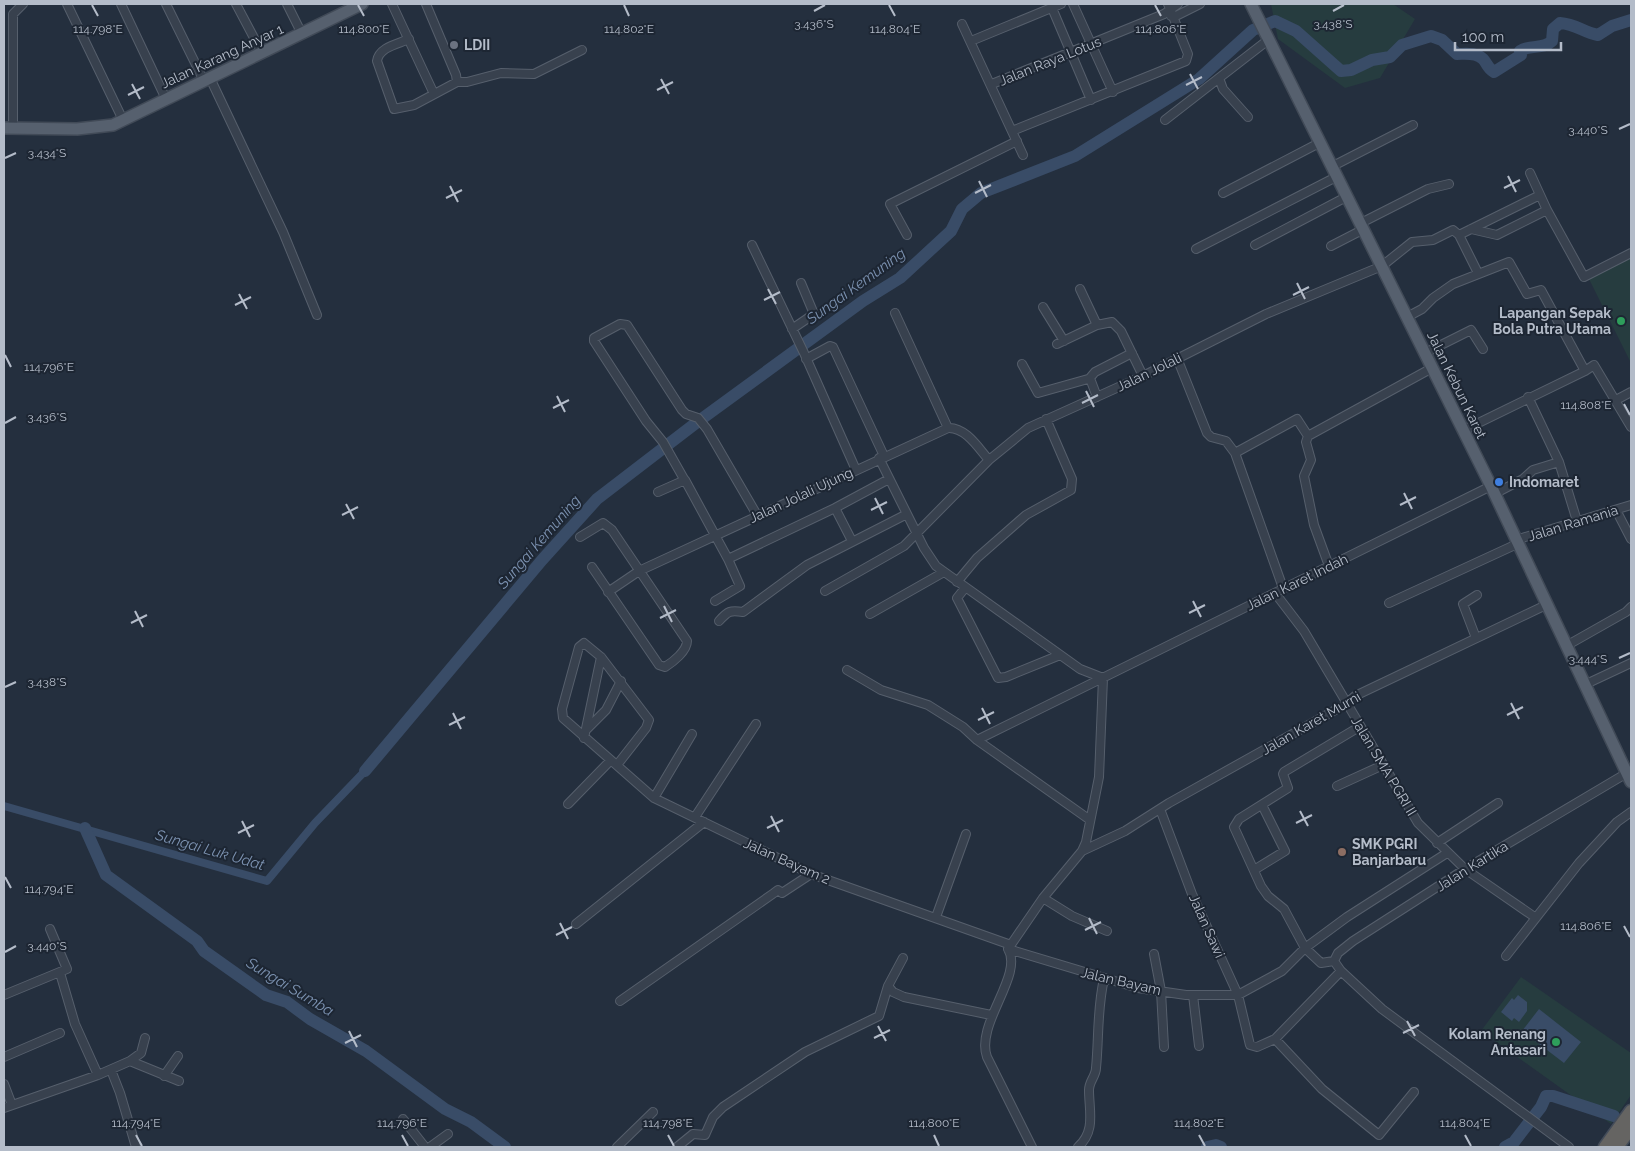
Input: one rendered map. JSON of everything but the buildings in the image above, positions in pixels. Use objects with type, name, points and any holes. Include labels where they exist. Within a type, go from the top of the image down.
[{"type":"highway","points":[[1605,1147],[1628,1122]]},
{"type":"highway","points":[[1617,1147],[1628,1122]]},
{"type":"main road","name":"Jalan Kebun Karet","points":[[1251,4],[1336,171],[1492,490],[1584,685],[1628,772]]},
{"type":"main road","name":"Jalan Karang Anyar 1","points":[[9,128],[102,128],[207,80],[302,34],[354,6]]},
{"type":"street","points":[[9,128],[13,14],[23,4]]},
{"type":"street","points":[[67,4],[122,120]]},
{"type":"street","points":[[121,4],[166,99]]},
{"type":"street","points":[[166,4],[207,80],[283,232],[317,315]]},
{"type":"street","points":[[236,4],[262,53]]},
{"type":"street","points":[[287,4],[302,34]]},
{"type":"street","points":[[392,4],[434,94]]},
{"type":"street","points":[[426,4],[457,80]]},
{"type":"street","points":[[971,41],[1061,4]]},
{"type":"street","points":[[1073,4],[1113,92]]},
{"type":"street","name":"Jalan Raya Lotus","points":[[992,84],[1072,53],[1178,4]]},
{"type":"street","points":[[1174,17],[1200,4]]},
{"type":"street","points":[[1052,8],[1091,100]]},
{"type":"street","points":[[1012,131],[1113,92],[1186,61],[1188,54],[1174,17],[1167,9]]},
{"type":"street","points":[[962,24],[1024,155]]},
{"type":"street","points":[[1166,120],[1267,37]]},
{"type":"street","points":[[409,39],[385,49],[378,56],[377,61],[390,103],[394,109],[400,109],[434,94],[457,80],[467,82],[501,73],[534,74],[582,50]]},
{"type":"street","points":[[1219,78],[1223,89],[1248,117]]},
{"type":"street","points":[[1196,249],[1413,126]]},
{"type":"street","points":[[907,235],[890,204],[1017,141]]},
{"type":"street","points":[[1223,193],[1321,142]]},
{"type":"street","points":[[1530,173],[1547,210],[1584,277],[1631,254]]},
{"type":"street","points":[[1331,246],[1362,226],[1428,189],[1448,184]]},
{"type":"street","points":[[1478,273],[1459,235],[1540,195]]},
{"type":"street","points":[[1255,246],[1348,196]]},
{"type":"street","points":[[1471,229],[1496,235],[1547,210]]},
{"type":"street","name":"Jalan Jolali","points":[[825,591],[904,546],[918,534],[989,460],[1028,428],[1143,376],[1266,314],[1382,266],[1412,242],[1433,240],[1453,230],[1459,235]]},
{"type":"street","points":[[752,245],[805,356],[856,470]]},
{"type":"street","points":[[1407,317],[1425,308],[1448,287],[1508,261],[1511,263],[1527,294],[1541,290],[1585,370]]},
{"type":"street","points":[[792,329],[814,314],[801,283]]},
{"type":"street","points":[[1080,289],[1097,325]]},
{"type":"street","points":[[1043,307],[1060,343],[1097,325],[1112,322],[1121,331],[1143,376]]},
{"type":"street","points":[[895,313],[948,428],[959,430],[965,434],[989,460]]},
{"type":"street","points":[[715,600],[740,586],[728,559],[663,442],[594,342],[594,338],[620,324],[627,325],[682,410],[686,414],[698,418],[707,429],[757,515]]},
{"type":"street","points":[[1424,354],[1471,330],[1483,349]]},
{"type":"street","points":[[805,356],[830,346],[833,347],[882,457],[889,479],[929,557],[944,572],[965,588],[1080,669],[1103,678],[1099,777],[1086,842],[1082,851],[1043,898],[1010,947],[1010,970],[1001,997],[991,1015],[984,1049],[1032,1147]]},
{"type":"street","points":[[1022,364],[1038,393],[1090,379],[1095,372],[1132,353]]},
{"type":"street","points":[[1177,358],[1207,433],[1211,437],[1226,441],[1235,453],[1283,588]]},
{"type":"street","points":[[1462,431],[1594,365],[1631,427]]},
{"type":"street","points":[[1329,566],[1314,525],[1304,476],[1311,460],[1306,442],[1308,436],[1432,368]]},
{"type":"street","points":[[1090,379],[1097,397]]},
{"type":"street","points":[[1616,400],[1631,392]]},
{"type":"street","points":[[1528,397],[1559,462],[1577,521]]},
{"type":"street","points":[[958,582],[977,558],[1026,515],[1068,493],[1073,488],[1072,478],[1046,419]]},
{"type":"street","points":[[1235,453],[1296,419],[1308,436]]},
{"type":"street","name":"Jalan Jolali Ujung","points":[[608,592],[639,571],[948,428]]},
{"type":"street","name":"Jalan Karet Indah","points":[[977,740],[1329,566],[1492,490],[1523,479],[1533,470],[1559,462]]},
{"type":"street","points":[[658,492],[684,479]]},
{"type":"street","points":[[728,559],[835,508],[889,479]]},
{"type":"street","name":"Jalan Ramania","points":[[1389,603],[1517,544],[1522,538],[1529,535],[1631,506]]},
{"type":"street","points":[[835,508],[852,541]]},
{"type":"street","points":[[1616,510],[1631,539]]},
{"type":"street","points":[[719,621],[728,611],[733,609],[743,612],[802,568],[908,514]]},
{"type":"street","points":[[580,537],[603,523],[607,524],[687,641],[685,650],[665,667],[659,665],[592,567]]},
{"type":"street","points":[[870,614],[944,572]]},
{"type":"street","points":[[965,588],[957,598],[998,678],[1006,677],[1060,655]]},
{"type":"street","name":"Jalan SMA PGRI II","points":[[1275,593],[1304,632],[1418,823],[1465,869],[1536,918]]},
{"type":"street","points":[[1476,638],[1463,604],[1477,595]]},
{"type":"street","name":"Jalan Karet Murni","points":[[1082,851],[1124,832],[1160,809],[1346,704],[1356,696],[1546,605]]},
{"type":"street","points":[[1566,646],[1626,612],[1631,607]]},
{"type":"street","name":"Jalan Bayam 2","points":[[601,657],[586,642],[581,644],[562,709],[565,720],[654,798],[810,874],[936,917],[1010,947]]},
{"type":"street","points":[[568,804],[614,763],[649,722],[621,681],[601,657]]},
{"type":"street","points":[[584,738],[601,657]]},
{"type":"street","points":[[1584,685],[1631,663]]},
{"type":"street","points":[[847,670],[881,690],[928,705],[963,727],[977,740],[1090,820]]},
{"type":"street","points":[[587,729],[606,710],[621,681]]},
{"type":"street","points":[[695,817],[756,724]]},
{"type":"street","points":[[1360,727],[1284,772],[1282,774],[1288,788],[1234,824],[1260,886],[1268,896],[1284,909],[1305,948],[1321,963],[1334,961],[1341,971],[1400,1022],[1568,1147]]},
{"type":"street","points":[[654,798],[692,734]]},
{"type":"street","points":[[1337,786],[1383,765]]},
{"type":"street","name":"Jalan Kartika","points":[[1334,961],[1338,953],[1353,941],[1465,869],[1628,772]]},
{"type":"street","points":[[1437,843],[1498,803]]},
{"type":"street","points":[[1254,870],[1285,851],[1262,805]]},
{"type":"street","name":"Jalan Sawi","points":[[1160,809],[1192,894],[1238,995],[1250,1045],[1257,1047],[1275,1039]]},
{"type":"street","points":[[1506,956],[1592,848],[1617,822],[1631,812]]},
{"type":"street","points":[[576,924],[704,822]]},
{"type":"street","points":[[936,917],[966,834]]},
{"type":"street","points":[[1238,995],[1282,971],[1305,948],[1347,917],[1447,853]]},
{"type":"street","points":[[620,1001],[774,892],[778,890],[782,893],[810,874]]},
{"type":"street","points":[[1043,898],[1072,916],[1107,931]]},
{"type":"street","points":[[4,995],[60,973],[67,968],[50,929]]},
{"type":"street","name":"Jalan Bayam","points":[[1010,947],[1104,979],[1161,991],[1193,995],[1238,995]]},
{"type":"street","points":[[1154,954],[1161,991],[1164,1047]]},
{"type":"street","points":[[677,1147],[693,1134],[705,1136],[717,1112],[805,1052],[873,1021],[879,1016],[888,986],[903,958]]},
{"type":"street","points":[[1341,971],[1275,1039],[1322,1089],[1379,1135],[1414,1092]]},
{"type":"street","points":[[60,973],[75,1024],[98,1075]]},
{"type":"street","points":[[1078,1147],[1085,1141],[1091,1125],[1089,1089],[1096,1071],[1100,996],[1104,979]]},
{"type":"street","points":[[888,986],[893,992],[904,998],[991,1015]]},
{"type":"street","points":[[1193,995],[1198,1046]]},
{"type":"street","points":[[4,1057],[60,1033]]},
{"type":"street","points":[[4,1108],[98,1075],[130,1061],[141,1053],[145,1038]]},
{"type":"street","points":[[164,1076],[178,1056]]},
{"type":"street","points":[[130,1061],[179,1081]]},
{"type":"street","points":[[111,1070],[136,1147]]},
{"type":"street","points":[[4,1084],[12,1105]]},
{"type":"street","points":[[617,1147],[653,1112]]},
{"type":"street","points":[[403,1119],[425,1147]]},
{"type":"street","points":[[430,1147],[448,1134]]},
{"type":"green space","points":[[1271,4],[1393,4],[1415,19],[1380,78],[1345,88],[1278,39]]},
{"type":"green space","name":"Lapangan Sepak Bola Putra Utama","points":[[1631,258],[1631,363],[1589,279]]},
{"type":"green space","name":"Kolam Renang Antasari","points":[[1521,977],[1631,1053],[1631,1095],[1611,1124],[1481,1031]]},
{"type":"water","points":[[1518,995],[1527,1002],[1527,1011],[1519,1022],[1514,1018],[1512,1021],[1501,1012],[1512,998],[1514,1000]]},
{"type":"water","points":[[1539,1009],[1581,1042],[1564,1063],[1522,1031]]},
{"type":"waterway","name":"Sungai Kemuning","points":[[365,771],[542,560],[597,499],[696,423],[863,301],[900,278],[951,231],[962,209],[981,193],[1075,156],[1199,79],[1253,30],[1275,21],[1296,31],[1341,71],[1351,70],[1372,60],[1390,57],[1402,45],[1431,36],[1442,40],[1457,54],[1477,55],[1494,72],[1521,55],[1520,51],[1548,44],[1552,41],[1553,29],[1560,23],[1598,35],[1612,26],[1631,20]]},
{"type":"waterway","name":"Sungai Luk Udat","points":[[4,806],[267,881],[315,823],[365,771]]},
{"type":"waterway","name":"Sungai Sumba","points":[[85,828],[106,875],[197,941],[204,951],[266,995],[287,1002],[310,1019],[366,1051],[445,1109],[471,1122],[505,1147]]},
{"type":"waterway","points":[[1505,1147],[1514,1142],[1541,1107],[1546,1096],[1553,1096],[1614,1116]]},
{"type":"waterway","points":[[1207,1147],[1216,1145],[1221,1147]]},
{"type":"place","name":"LDII","points":[[454,45]]},
{"type":"place","name":"Lapangan Sepak Bola Putra Utama","points":[[1621,321]]},
{"type":"place","name":"Indomaret","points":[[1499,482]]},
{"type":"place","name":"SMK PGRI Banjarbaru","points":[[1342,852]]},
{"type":"place","name":"Kolam Renang Antasari","points":[[1556,1042]]}]
